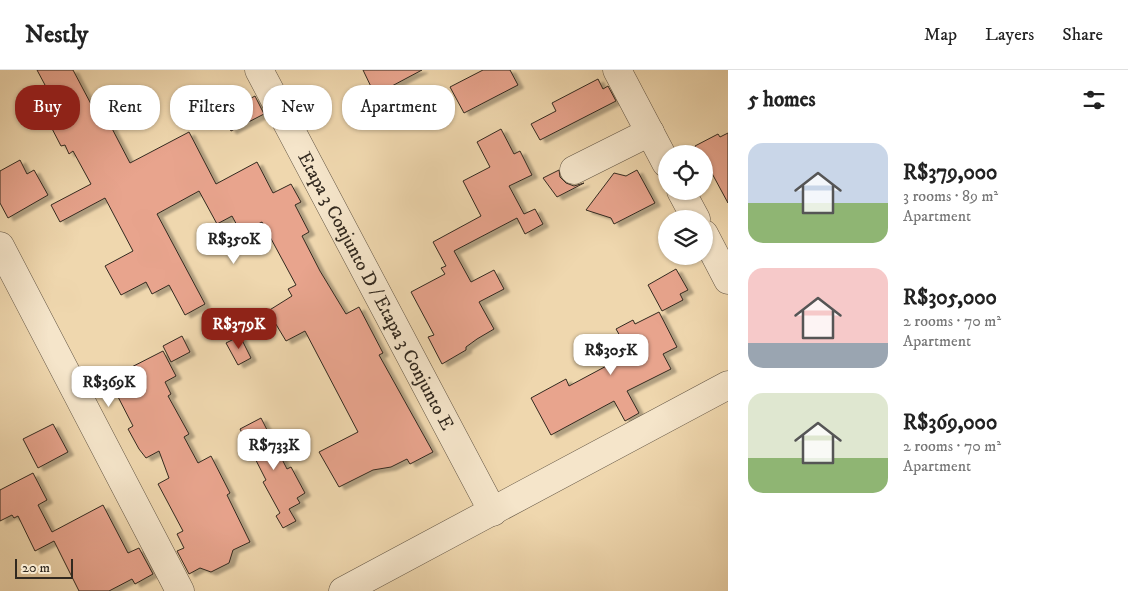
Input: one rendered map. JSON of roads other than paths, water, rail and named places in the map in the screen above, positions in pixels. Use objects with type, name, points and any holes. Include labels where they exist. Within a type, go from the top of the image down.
[{"type":"street","name":"Etapa 3 Conjunto D / Etapa 3 Conjunto E","points":[[260,70],[493,512]]},
{"type":"street","points":[[617,70],[658,148]]},
{"type":"street","points":[[574,170],[650,132]]},
{"type":"street","points":[[0,246],[180,591]]},
{"type":"street","points":[[713,251],[728,280]]},
{"type":"street","points":[[343,591],[728,385]]}]
